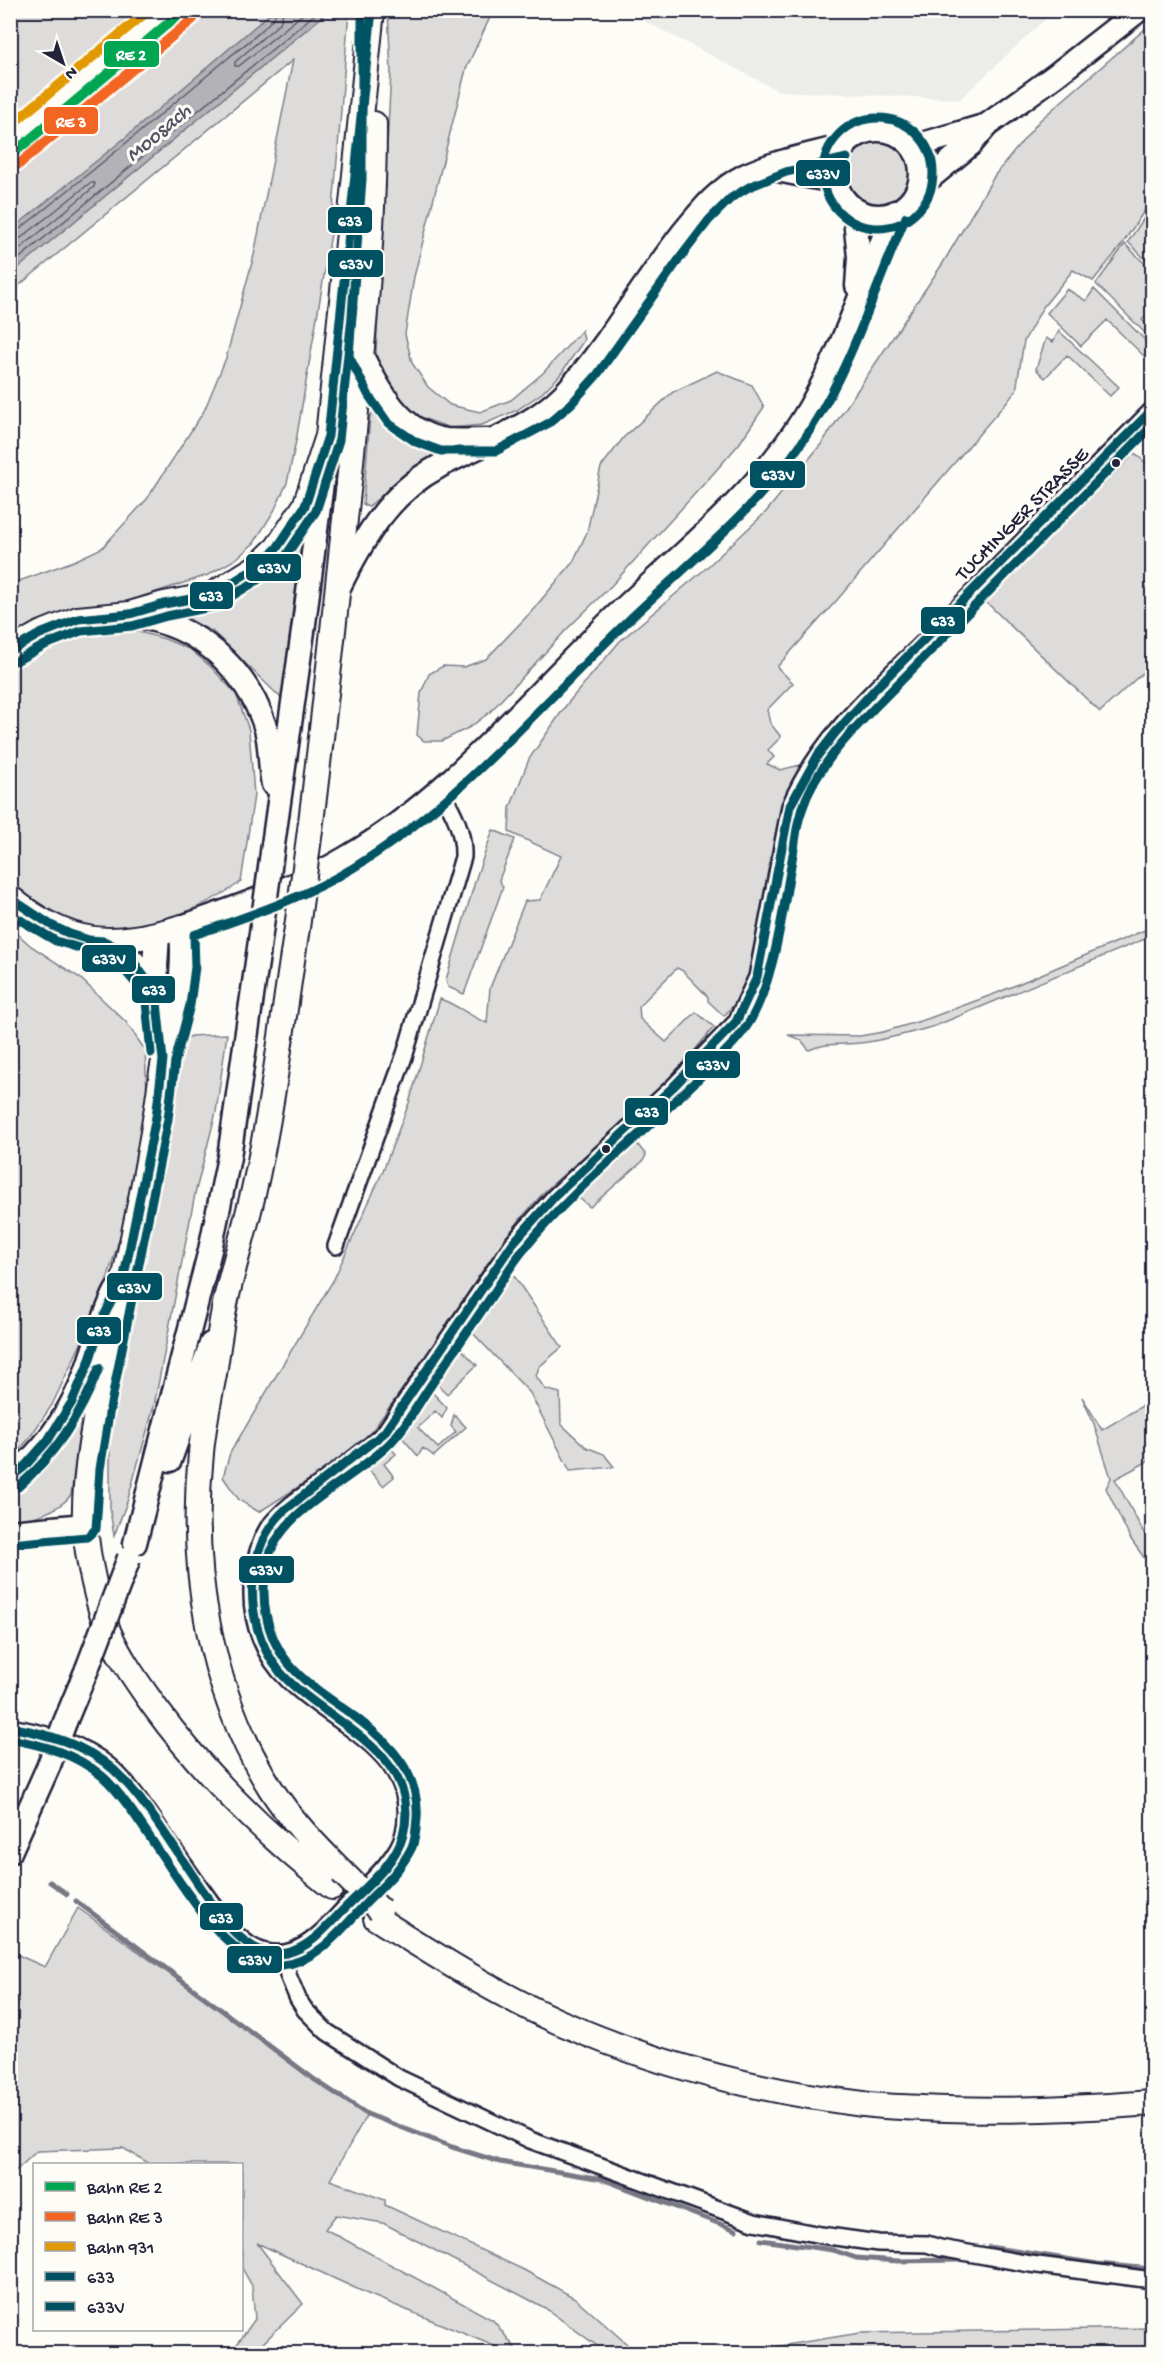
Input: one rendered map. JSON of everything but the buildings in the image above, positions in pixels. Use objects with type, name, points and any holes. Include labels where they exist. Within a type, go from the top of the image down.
[{"type":"main road","points":[[10,1852],[49,1765],[184,1423],[226,1298],[253,1194],[267,1120],[310,830],[362,354],[374,178],[373,10]]},
{"type":"main road","points":[[132,1550],[210,1250],[229,1157],[328,436],[373,10]]},
{"type":"main road","points":[[919,186],[920,166],[912,147],[895,133],[884,130],[862,133],[852,138],[844,146],[835,164],[836,185],[840,195],[854,209],[874,216],[895,212],[909,202],[919,186],[971,144],[987,124],[1056,75],[1139,10]]},
{"type":"main road","points":[[912,147],[987,124]]},
{"type":"main road","points":[[338,589],[363,540],[388,505],[409,486],[436,467],[542,413],[564,395],[588,367],[700,212],[723,189],[744,176],[782,161],[844,146]]},
{"type":"main road","points":[[765,168],[823,179],[836,185]]},
{"type":"main road","points":[[854,209],[859,257],[855,306]]},
{"type":"main road","points":[[10,898],[51,925],[89,940],[121,941],[157,934],[182,927],[280,889],[344,860],[409,816],[440,789],[621,611],[733,508],[770,464],[801,421],[836,356],[895,212]]},
{"type":"main road","points":[[362,354],[380,391],[396,414],[422,431],[444,440],[492,440]]},
{"type":"main road","points":[[10,651],[57,626],[78,619],[130,614],[164,604],[212,595],[257,567],[277,548],[305,506],[328,436]]},
{"type":"main road","points":[[130,614],[169,624],[197,638],[224,657],[241,679],[255,702],[266,731],[278,808]]},
{"type":"main road","points":[[182,927],[181,983],[163,1060],[156,1117],[97,1412],[88,1468],[85,1525],[95,1586],[108,1631],[133,1675],[177,1737],[231,1799],[280,1845],[337,1880],[415,1942],[471,1976],[558,2021],[657,2059],[744,2083],[864,2104],[977,2111],[1059,2110],[1152,2103]]},
{"type":"main road","points":[[157,934],[156,993],[163,1060]]},
{"type":"main road","points":[[104,941],[122,951],[147,978],[156,993]]},
{"type":"main road","points":[[10,1478],[24,1467],[48,1440],[72,1402],[89,1362],[103,1318],[124,1276]]},
{"type":"main road","points":[[226,1298],[201,1452],[198,1493],[198,1549],[214,1654],[229,1702],[254,1760],[287,1811],[337,1880]]},
{"type":"main road","points":[[10,1533],[85,1525]]},
{"type":"street","name":"TUCHINGER STRASSE","points":[[284,1953],[301,1947],[315,1937],[385,1865],[403,1836],[407,1816],[396,1773],[382,1754],[288,1681],[263,1645],[253,1612],[253,1574],[266,1532],[293,1503],[384,1434],[519,1235],[555,1196],[673,1087],[736,1022],[759,968],[790,806],[813,761],[859,707],[1152,410]]},
{"type":"street","points":[[336,1246],[405,1053],[463,857],[464,843],[459,825],[440,789]]},
{"type":"street","points":[[10,1727],[75,1744],[108,1765],[145,1808],[229,1927],[254,1948],[266,1952],[284,1953],[288,1975],[305,2010],[327,2032],[352,2049],[399,2078],[438,2097],[530,2140],[754,2222],[878,2243],[927,2244],[1030,2264],[1152,2280]]},
{"type":"shaded area","points":[[11,10],[144,10],[144,11],[11,123]]},
{"type":"shaded area","points":[[1054,10],[960,99],[779,91],[625,11]]},
{"type":"shaded area","points":[[195,11],[349,11],[331,234],[287,483],[274,511],[254,543],[236,559],[208,575],[119,604],[75,610],[28,626],[11,638],[11,584],[102,548],[147,499],[204,411],[226,358],[254,255],[293,60],[11,292],[11,165]]},
{"type":"shaded area","points":[[388,11],[493,11],[466,69],[414,277],[405,334],[412,363],[428,387],[450,405],[480,412],[511,400],[543,373],[582,330],[584,340],[560,375],[542,393],[517,410],[482,425],[450,428],[412,414],[399,404],[378,367],[376,351],[391,72]]},
{"type":"shaded area","points":[[1152,23],[1152,199],[1121,246],[1093,281],[1073,270],[1043,307],[1024,341],[1016,391],[777,667],[793,683],[767,710],[770,723],[781,737],[768,750],[774,757],[767,764],[780,770],[800,765],[787,797],[749,981],[738,1000],[724,1016],[683,971],[677,968],[639,1006],[640,1019],[666,1042],[696,1012],[714,1027],[670,1080],[546,1190],[521,1218],[483,1270],[423,1361],[372,1431],[350,1454],[259,1512],[239,1500],[223,1477],[230,1453],[334,1279],[382,1173],[409,1103],[440,999],[487,1023],[490,988],[525,901],[540,900],[561,856],[509,832],[510,808],[529,759],[567,704],[620,641],[704,570],[766,512],[822,443],[943,263],[995,175],[1039,121]]},
{"type":"shaded area","points":[[886,141],[904,150],[911,161],[913,174],[911,187],[904,198],[893,205],[874,207],[856,198],[849,187],[847,168],[856,150],[867,143]]},
{"type":"shaded area","points":[[1152,206],[1152,266],[1128,242]]},
{"type":"shaded area","points":[[1125,244],[1152,271],[1152,309],[1142,320],[1152,330],[1152,340],[1096,284]]},
{"type":"shaded area","points":[[1067,289],[1086,301],[1094,289],[1152,347],[1144,356],[1107,320],[1081,346],[1047,313]]},
{"type":"shaded area","points":[[1059,331],[1119,387],[1110,396],[1067,355],[1045,378],[1036,369],[1046,338],[1053,342]]},
{"type":"shaded area","points":[[717,371],[752,385],[764,407],[739,444],[611,586],[568,628],[490,712],[470,727],[442,741],[424,741],[417,735],[421,693],[429,674],[443,666],[464,667],[486,659],[531,612],[573,562],[587,532],[601,467],[624,437],[673,392]]},
{"type":"shaded area","points":[[376,408],[380,408],[434,451],[431,457],[417,465],[368,507],[363,504],[370,416]]},
{"type":"shaded area","points":[[1135,453],[1152,469],[1152,664],[1100,712],[985,601]]},
{"type":"shaded area","points":[[302,537],[282,699],[212,631],[185,620],[222,606],[271,574]]},
{"type":"shaded area","points":[[98,628],[132,630],[165,639],[191,650],[211,667],[236,694],[249,730],[254,795],[241,882],[180,914],[134,926],[111,928],[88,926],[67,919],[45,907],[11,881],[10,660],[58,634]]},
{"type":"shaded area","points":[[493,830],[515,839],[499,880],[503,887],[464,994],[448,987],[446,980],[477,875]]},
{"type":"shaded area","points":[[1152,927],[1152,936],[935,1026],[879,1040],[828,1045],[809,1050],[801,1040],[788,1035],[860,1036],[927,1019],[997,993]]},
{"type":"shaded area","points":[[11,928],[31,946],[80,978],[126,1022],[145,1050],[147,1095],[124,1223],[100,1303],[52,1405],[28,1440],[11,1459]]},
{"type":"shaded area","points":[[227,1034],[216,1112],[195,1194],[154,1406],[127,1502],[114,1536],[110,1510],[110,1453],[108,1448],[155,1173],[175,1074],[183,1041],[191,1036]]},
{"type":"shaded area","points":[[634,1140],[646,1155],[643,1161],[590,1207],[574,1194]]},
{"type":"shaded area","points":[[508,1267],[562,1347],[539,1367],[536,1376],[545,1389],[560,1393],[561,1424],[586,1447],[604,1454],[614,1467],[570,1471],[530,1393],[467,1327]]},
{"type":"shaded area","points":[[458,1346],[477,1365],[447,1394],[433,1380]]},
{"type":"shaded area","points":[[430,1390],[447,1408],[442,1418],[435,1411],[418,1428],[438,1448],[456,1432],[451,1426],[454,1415],[466,1427],[434,1456],[423,1448],[418,1456],[400,1435]]},
{"type":"shaded area","points":[[1082,1397],[1102,1430],[1152,1400],[1152,1459],[1115,1479],[1152,1548],[1152,1569],[1130,1538],[1106,1488],[1111,1478],[1094,1424]]},
{"type":"shaded area","points":[[83,1405],[71,1495],[52,1510],[11,1521],[11,1492],[51,1452]]},
{"type":"shaded area","points":[[386,1443],[396,1454],[384,1464],[394,1477],[383,1486],[362,1462]]},
{"type":"shaded area","points":[[78,1908],[366,2116],[330,2180],[385,2200],[385,2205],[524,2270],[575,2298],[637,2353],[607,2353],[545,2308],[383,2223],[336,2215],[325,2229],[493,2320],[519,2353],[511,2353],[368,2294],[257,2243],[303,2304],[253,2353],[231,2353],[255,2319],[252,2286],[243,2270],[243,2163],[148,2163],[123,2148],[37,2151],[11,2175],[11,1952],[45,1967]]},
{"type":"shaded area","points":[[1152,2328],[1152,2353],[737,2353],[860,2333]]},
{"type":"water","name":"Moosach","points":[[273,11],[329,11],[11,274],[11,230],[126,137]]},
{"type":"waterway","points":[[50,1882],[67,1894]]},
{"type":"waterway","points":[[76,1901],[315,2080],[367,2114],[452,2147],[500,2162],[602,2179],[736,2230]]},
{"type":"waterway","points":[[761,2240],[833,2250],[856,2258],[898,2261],[958,2260]]},
{"type":"waterway","points":[[989,2247],[1098,2264],[1152,2269]]},
{"type":"transit line","points":[[10,156],[184,10]]},
{"type":"transit line","name":"633V","points":[[362,10],[362,179],[349,356],[369,396],[388,423],[416,442],[441,451],[496,451],[549,423],[572,403],[597,375],[680,258],[709,220],[731,198],[749,187],[786,172],[847,158]]},
{"type":"transit line","name":"633","points":[[10,651],[40,634],[78,619],[130,614],[164,604],[212,595],[257,567],[277,548],[305,506],[328,436],[372,10]]},
{"type":"transit line","points":[[18,165],[193,19]]},
{"type":"transit line","name":"633V","points":[[878,118],[899,122],[917,134],[929,152],[933,173],[929,194],[917,212],[899,224],[878,228],[857,224],[839,212],[827,194],[823,173],[827,152],[839,134],[857,122],[878,118]]},
{"type":"transit line","name":"633V","points":[[11,1544],[87,1537],[96,1529],[100,1469],[109,1414],[168,1119],[175,1062],[190,1005],[195,967],[194,935],[275,906],[334,879],[392,842],[429,814],[464,784],[629,620],[727,529],[773,481],[793,455],[827,402],[852,350],[906,217]]},
{"type":"transit line","name":"633V","points":[[16,661],[45,645],[81,631],[132,626],[216,606],[264,576],[285,557],[316,511],[339,440],[353,307]]},
{"type":"transit line","name":"633","points":[[10,1727],[65,1741],[91,1753],[114,1770],[151,1814],[224,1920],[250,1945],[265,1952],[286,1953],[310,1942],[386,1866],[403,1835],[406,1806],[399,1782],[385,1760],[366,1741],[299,1690],[280,1672],[261,1640],[252,1592],[256,1559],[267,1532],[286,1509],[384,1433],[513,1243],[555,1196],[673,1087],[736,1022],[757,977],[790,806],[818,755],[875,689],[1152,410]]},
{"type":"transit line","name":"633V","points":[[10,1739],[59,1751],[92,1768],[102,1776],[121,1797],[207,1919],[231,1944],[256,1960],[282,1965],[308,1957],[330,1941],[392,1876],[408,1855],[414,1840],[417,1818],[414,1788],[401,1762],[382,1739],[305,1680],[289,1664],[274,1641],[266,1615],[264,1587],[268,1560],[275,1542],[302,1511],[373,1458],[394,1439],[525,1248],[589,1180],[681,1096],[740,1036],[755,1013],[771,968],[799,819],[816,778],[848,736],[872,710],[1152,426]]},
{"type":"transit line","name":"633","points":[[10,898],[51,925],[70,934],[89,940],[104,941],[116,947],[135,964],[156,993],[163,1060],[156,1117],[124,1276],[103,1318],[89,1362],[72,1402],[48,1440],[24,1467],[10,1478]]},
{"type":"transit line","name":"633V","points":[[10,914],[56,941],[106,956],[126,972],[138,986],[146,1002],[151,1053]]},
{"type":"transit line","name":"633V","points":[[18,1487],[44,1461],[66,1433],[84,1402],[99,1368]]},
{"type":"rail line","name":"931","points":[[10,126],[149,10]]}]
